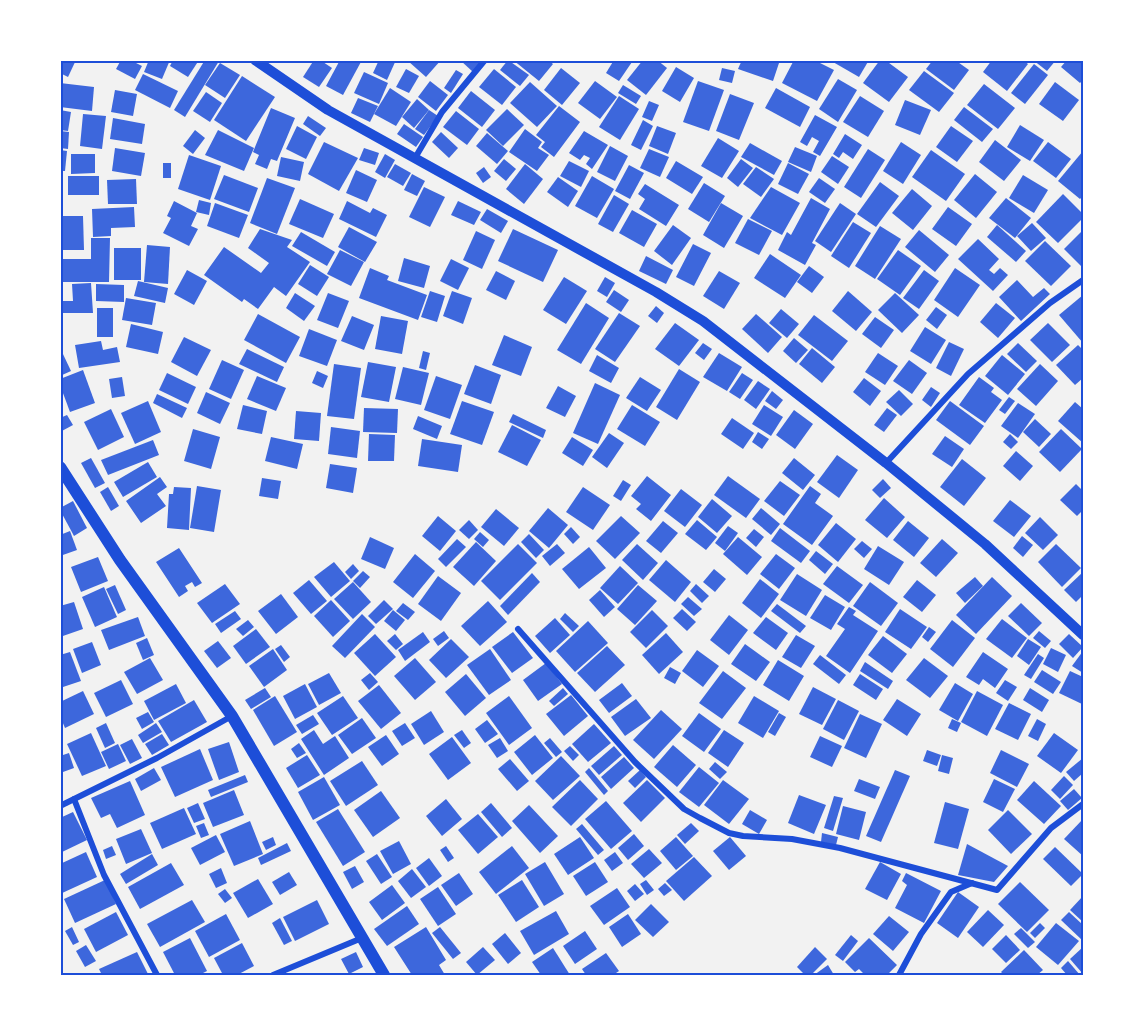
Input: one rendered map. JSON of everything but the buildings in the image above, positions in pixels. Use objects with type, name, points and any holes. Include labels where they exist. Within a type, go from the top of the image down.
[{"type":"main road","points":[[60,467],[120,560],[232,716],[384,975]]},
{"type":"street","points":[[255,60],[328,110],[656,292],[703,321],[886,463],[985,544],[1083,635]]},
{"type":"street","points":[[415,158],[442,112],[484,60]]},
{"type":"street","points":[[886,463],[968,374],[1050,303],[1083,280]]},
{"type":"street","points":[[518,628],[635,762],[684,809],[729,833],[743,836],[792,838],[840,848],[997,890],[1051,828],[1083,804]]},
{"type":"street","points":[[60,806],[157,758],[232,716]]},
{"type":"street","points":[[74,799],[105,875],[157,975]]},
{"type":"street","points":[[899,975],[921,934],[951,892],[972,883]]},
{"type":"street","points":[[273,975],[362,938]]}]
